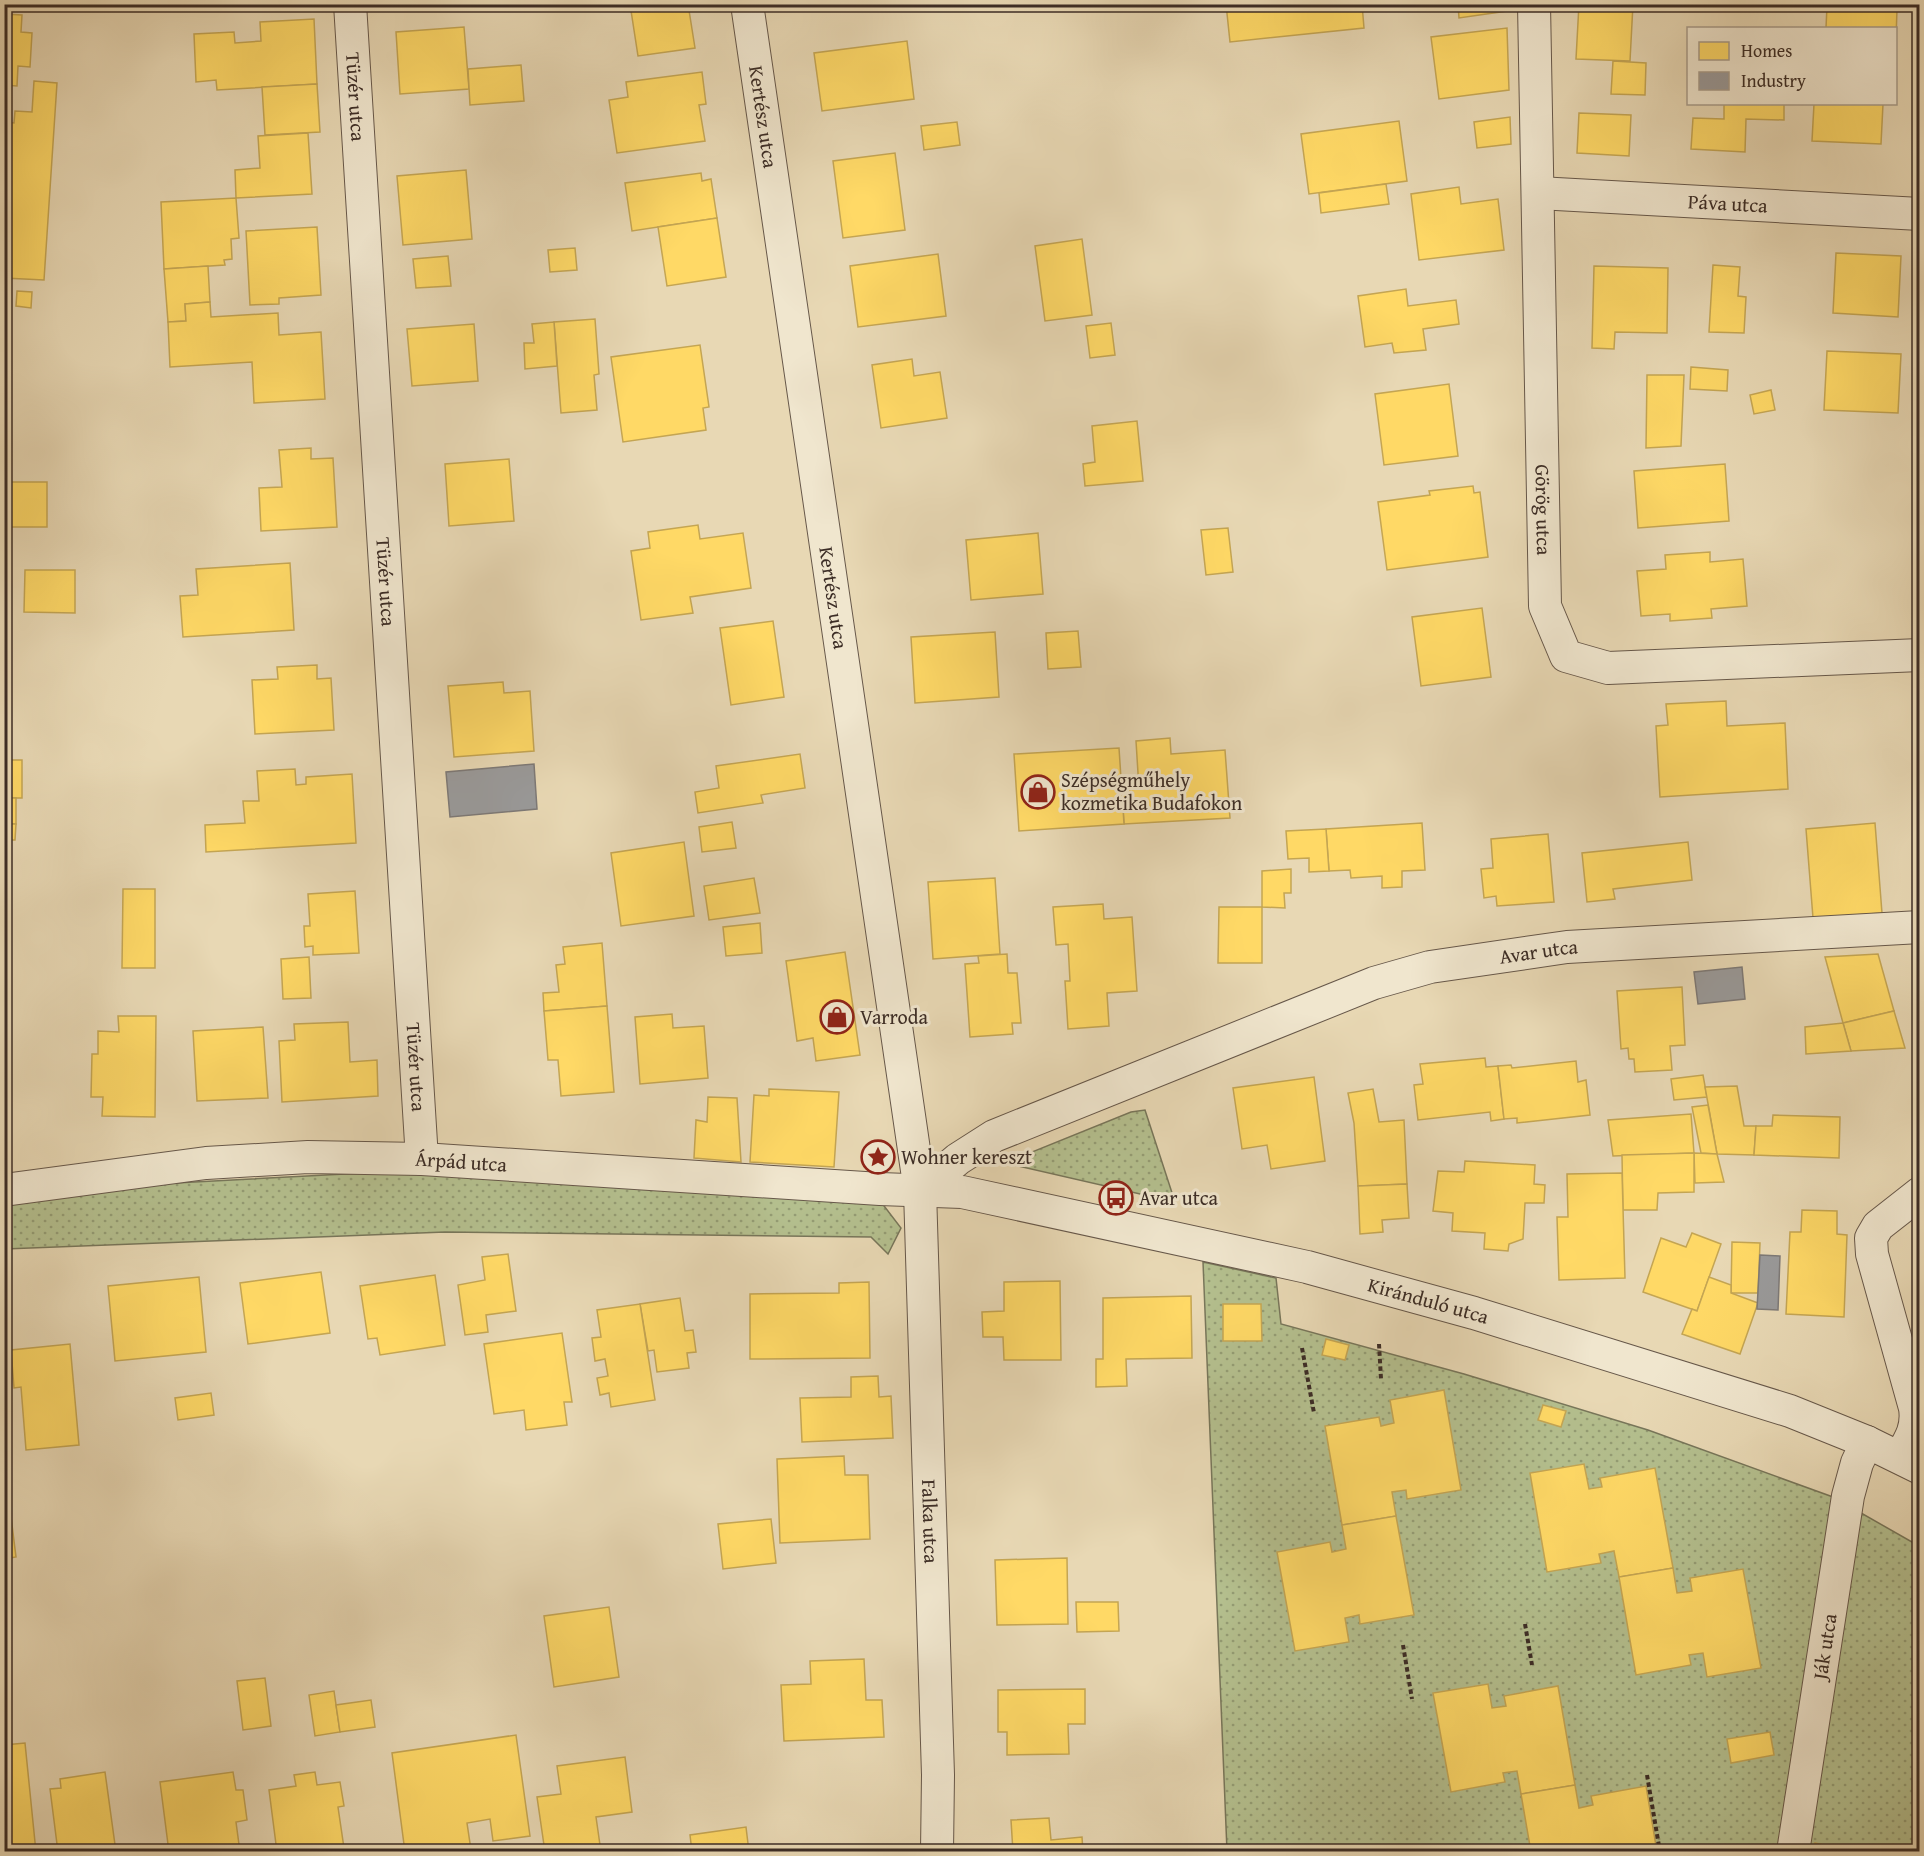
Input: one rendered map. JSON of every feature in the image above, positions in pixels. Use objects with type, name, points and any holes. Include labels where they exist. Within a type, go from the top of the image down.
[{"type":"street","name":"Tüzér utca","points":[[350,4],[422,1159]]},
{"type":"street","name":"Kertész utca","points":[[747,4],[920,1191]]},
{"type":"street","name":"Görög utca","points":[[1534,4],[1545,606],[1566,656],[1608,668],[1920,655]]},
{"type":"street","name":"Páva utca","points":[[1538,193],[1920,214]]},
{"type":"street","name":"Avar utca","points":[[920,1191],[958,1159],[994,1136],[1374,982],[1430,967],[1567,946],[1920,927]]},
{"type":"street","name":"Árpád utca","points":[[4,1190],[206,1163],[308,1157],[422,1159],[920,1191]]},
{"type":"street","name":"Kiránduló utca","points":[[920,1191],[962,1192],[1307,1267],[1474,1312],[1790,1411],[1867,1442],[1910,1463]]},
{"type":"street","name":"Falka utca","points":[[920,1191],[938,1775],[937,1851]]},
{"type":"street","points":[[1910,1463],[1913,1434],[1917,1421],[1915,1408],[1872,1254],[1871,1239],[1878,1226],[1920,1193]]},
{"type":"street","name":"Ják utca","points":[[1793,1851],[1848,1496],[1857,1463],[1867,1442]]},
{"type":"path","points":[[1379,1344],[1381,1379]]},
{"type":"path","points":[[1302,1348],[1314,1413]]},
{"type":"path","points":[[1525,1624],[1532,1665]]},
{"type":"path","points":[[1403,1645],[1412,1699]]},
{"type":"path","points":[[1647,1775],[1660,1851]]},
{"type":"green space","points":[[1145,1110],[1175,1202],[1005,1163],[1131,1112]]},
{"type":"green space","points":[[422,1170],[878,1198],[901,1228],[888,1254],[871,1237],[445,1232],[5,1249],[4,1197],[138,1185]]},
{"type":"green space","points":[[1203,1262],[1276,1278],[1281,1324],[1464,1374],[1648,1430],[1833,1497],[1919,1546],[1919,1851],[1227,1851]]},
{"type":"building: Homes","points":[[630,4],[688,4],[695,48],[638,56]]},
{"type":"building: Homes","points":[[1226,4],[1362,4],[1364,28],[1230,42]]},
{"type":"building: Homes","points":[[1458,4],[1506,4],[1507,11],[1459,18]]},
{"type":"building: Homes","points":[[1579,4],[1633,4],[1630,61],[1576,59]]},
{"type":"building: Homes","points":[[1827,6],[1897,9],[1896,27],[1826,27]]},
{"type":"building: Homes","points":[[4,14],[22,15],[21,32],[32,33],[30,67],[18,66],[17,86],[4,85]]},
{"type":"building: Homes","points":[[314,19],[317,84],[217,90],[216,80],[196,82],[194,34],[234,32],[235,43],[261,41],[260,22]]},
{"type":"building: Homes","points":[[464,27],[469,89],[400,94],[396,32]]},
{"type":"building: Homes","points":[[1507,28],[1509,90],[1439,99],[1431,37]]},
{"type":"building: Homes","points":[[907,41],[914,99],[822,111],[814,53]]},
{"type":"building: Homes","points":[[1613,61],[1646,63],[1645,95],[1611,94]]},
{"type":"building: Homes","points":[[521,65],[524,101],[470,105],[468,69]]},
{"type":"building: Homes","points":[[702,72],[706,104],[699,105],[705,141],[617,153],[609,100],[628,97],[626,82]]},
{"type":"building: Homes","points":[[34,81],[57,83],[44,280],[4,278],[4,122],[14,123],[15,111],[32,112]]},
{"type":"building: Homes","points":[[317,84],[320,132],[265,135],[262,87]]},
{"type":"building: Homes","points":[[1724,105],[1784,105],[1784,120],[1746,119],[1745,152],[1691,149],[1693,118],[1724,119]]},
{"type":"building: Homes","points":[[1814,105],[1883,105],[1881,144],[1812,141]]},
{"type":"building: Homes","points":[[1579,113],[1631,115],[1629,156],[1577,153]]},
{"type":"building: Homes","points":[[1510,117],[1511,144],[1477,148],[1474,122]]},
{"type":"building: Homes","points":[[1399,121],[1407,181],[1309,194],[1301,134]]},
{"type":"building: Homes","points":[[957,122],[960,145],[924,150],[921,126]]},
{"type":"building: Homes","points":[[308,133],[312,194],[236,198],[235,170],[260,168],[258,136]]},
{"type":"building: Homes","points":[[895,153],[905,230],[843,238],[833,161]]},
{"type":"building: Homes","points":[[466,170],[472,239],[403,245],[397,176]]},
{"type":"building: Homes","points":[[701,173],[702,181],[711,179],[717,218],[632,231],[625,183]]},
{"type":"building: Homes","points":[[1386,184],[1389,204],[1321,213],[1319,193]]},
{"type":"building: Homes","points":[[1459,187],[1461,204],[1498,199],[1504,250],[1419,260],[1411,194]]},
{"type":"building: Homes","points":[[236,198],[239,238],[231,239],[232,259],[224,260],[225,265],[164,269],[161,202]]},
{"type":"building: Homes","points":[[717,218],[726,277],[667,286],[658,227]]},
{"type":"building: Homes","points":[[317,227],[321,295],[279,298],[279,304],[250,305],[246,231]]},
{"type":"building: Homes","points":[[1082,239],[1092,315],[1045,321],[1035,246]]},
{"type":"building: Homes","points":[[575,248],[577,270],[550,272],[548,250]]},
{"type":"building: Homes","points":[[1836,253],[1901,256],[1898,317],[1833,313]]},
{"type":"building: Homes","points":[[938,254],[946,316],[858,327],[850,266]]},
{"type":"building: Homes","points":[[448,256],[451,286],[416,288],[413,259]]},
{"type":"building: Homes","points":[[1713,265],[1740,267],[1738,296],[1746,297],[1744,333],[1709,332]]},
{"type":"building: Homes","points":[[208,266],[210,302],[185,304],[186,321],[168,322],[164,269]]},
{"type":"building: Homes","points":[[1594,266],[1668,268],[1667,333],[1615,332],[1614,349],[1592,348]]},
{"type":"building: Homes","points":[[1406,289],[1408,306],[1456,300],[1459,324],[1423,329],[1426,350],[1394,353],[1392,343],[1365,347],[1358,296]]},
{"type":"building: Homes","points":[[17,291],[32,292],[31,308],[16,306]]},
{"type":"building: Homes","points":[[210,302],[211,317],[278,313],[279,335],[321,332],[325,399],[254,403],[252,362],[170,367],[168,322],[186,321],[185,304]]},
{"type":"building: Homes","points":[[595,319],[599,374],[594,375],[597,410],[561,413],[554,322]]},
{"type":"building: Homes","points":[[554,322],[557,366],[525,369],[524,343],[534,343],[532,324]]},
{"type":"building: Homes","points":[[1111,323],[1115,355],[1090,358],[1086,326]]},
{"type":"building: Homes","points":[[474,324],[478,381],[412,386],[407,329]]},
{"type":"building: Homes","points":[[700,345],[709,407],[703,408],[706,430],[623,442],[611,357]]},
{"type":"building: Homes","points":[[4,346],[10,346],[10,395],[4,395]]},
{"type":"building: Homes","points":[[1827,351],[1901,354],[1898,413],[1824,410]]},
{"type":"building: Homes","points":[[912,359],[914,376],[940,372],[947,418],[881,428],[872,365]]},
{"type":"building: Homes","points":[[1691,367],[1728,370],[1727,391],[1690,389]]},
{"type":"building: Homes","points":[[1647,375],[1684,375],[1681,446],[1646,448]]},
{"type":"building: Homes","points":[[1449,384],[1458,456],[1384,465],[1375,394]]},
{"type":"building: Homes","points":[[1771,390],[1775,410],[1754,414],[1750,395]]},
{"type":"building: Homes","points":[[4,404],[10,404],[10,465],[4,465]]},
{"type":"building: Homes","points":[[1137,421],[1143,481],[1085,486],[1083,464],[1095,462],[1092,426]]},
{"type":"building: Homes","points":[[311,448],[311,459],[333,458],[337,527],[261,531],[259,488],[282,487],[279,450]]},
{"type":"building: Homes","points":[[509,459],[514,521],[449,526],[445,464]]},
{"type":"building: Homes","points":[[1725,464],[1729,521],[1638,528],[1634,471]]},
{"type":"building: Homes","points":[[4,465],[10,465],[9,527],[4,527]]},
{"type":"building: Homes","points":[[9,482],[47,482],[47,527],[9,527]]},
{"type":"building: Homes","points":[[1473,486],[1474,493],[1480,492],[1488,557],[1387,570],[1378,502],[1430,495],[1429,491]]},
{"type":"building: Homes","points":[[698,525],[700,539],[743,533],[751,588],[690,597],[693,613],[641,620],[631,551],[650,548],[648,532]]},
{"type":"building: Homes","points":[[1228,528],[1233,572],[1206,575],[1201,530]]},
{"type":"building: Homes","points":[[1038,533],[1043,594],[971,600],[966,540]]},
{"type":"building: Homes","points":[[1710,552],[1710,562],[1743,559],[1747,606],[1711,609],[1712,618],[1670,621],[1670,614],[1641,616],[1637,571],[1666,569],[1665,555]]},
{"type":"building: Homes","points":[[290,563],[294,630],[183,637],[180,596],[198,595],[196,569]]},
{"type":"building: Homes","points":[[25,570],[75,570],[75,613],[24,612]]},
{"type":"building: Homes","points":[[1482,608],[1491,677],[1421,686],[1412,617]]},
{"type":"building: Homes","points":[[773,621],[784,697],[731,705],[720,628]]},
{"type":"building: Homes","points":[[1078,631],[1081,667],[1048,669],[1046,633]]},
{"type":"building: Homes","points":[[995,632],[999,697],[915,703],[911,637]]},
{"type":"building: Homes","points":[[317,665],[317,679],[331,678],[334,730],[255,734],[252,680],[278,679],[277,667]]},
{"type":"building: Homes","points":[[503,682],[504,693],[530,691],[534,751],[454,757],[448,686]]},
{"type":"building: Homes","points":[[1726,701],[1727,726],[1785,723],[1788,789],[1660,797],[1656,726],[1668,725],[1666,704]]},
{"type":"building: Homes","points":[[1170,738],[1171,754],[1225,750],[1230,818],[1124,824],[1122,790],[1139,789],[1136,741]]},
{"type":"building: Homes","points":[[1119,748],[1124,824],[1019,831],[1014,754]]},
{"type":"building: Homes","points":[[800,754],[805,788],[761,795],[763,803],[698,813],[695,792],[719,788],[716,766]]},
{"type":"building: Homes","points":[[4,760],[22,760],[22,798],[4,798]]},
{"type":"building: Homes","points":[[295,769],[296,785],[306,784],[306,777],[352,774],[356,843],[206,852],[205,825],[245,823],[243,801],[259,801],[257,771]]},
{"type":"building: Homes","points":[[4,798],[16,798],[16,824],[4,824]]},
{"type":"building: Homes","points":[[732,822],[736,848],[702,852],[699,827]]},
{"type":"building: Homes","points":[[1422,823],[1425,870],[1402,871],[1402,887],[1382,888],[1382,876],[1351,878],[1350,870],[1329,871],[1326,829]]},
{"type":"building: Homes","points":[[1875,823],[1882,913],[1813,918],[1806,829]]},
{"type":"building: Homes","points":[[4,824],[16,824],[15,840],[4,840]]},
{"type":"building: Homes","points":[[1326,829],[1329,871],[1309,872],[1309,858],[1288,859],[1286,831]]},
{"type":"building: Homes","points":[[1548,834],[1554,902],[1497,906],[1496,896],[1484,898],[1481,869],[1493,868],[1491,839]]},
{"type":"building: Homes","points":[[684,842],[694,916],[621,926],[611,853]]},
{"type":"building: Homes","points":[[1688,842],[1692,880],[1613,889],[1615,899],[1587,902],[1582,853]]},
{"type":"building: Homes","points":[[1291,869],[1291,893],[1284,893],[1285,908],[1262,907],[1262,871]]},
{"type":"building: Homes","points":[[754,878],[760,913],[709,920],[704,886]]},
{"type":"building: Homes","points":[[995,878],[1000,954],[933,959],[928,882]]},
{"type":"building: Homes","points":[[123,889],[155,889],[155,968],[122,968]]},
{"type":"building: Homes","points":[[355,891],[359,953],[313,955],[313,946],[305,947],[304,926],[310,926],[308,894]]},
{"type":"building: Homes","points":[[1103,904],[1104,919],[1132,917],[1137,991],[1107,993],[1109,1026],[1068,1029],[1065,981],[1070,981],[1068,944],[1056,945],[1053,907]]},
{"type":"building: Homes","points":[[1219,907],[1262,907],[1262,963],[1218,963]]},
{"type":"building: Homes","points":[[760,923],[762,953],[726,956],[723,927]]},
{"type":"building: Homes","points":[[602,943],[607,1006],[544,1011],[543,993],[559,992],[556,965],[565,964],[563,947]]},
{"type":"building: Homes","points":[[845,952],[860,1055],[816,1061],[813,1038],[797,1041],[786,961]]},
{"type":"building: Homes","points":[[1007,954],[1008,973],[1017,973],[1021,1023],[1012,1023],[1013,1034],[970,1037],[965,964],[979,963],[978,956]]},
{"type":"building: Homes","points":[[1878,954],[1894,1011],[1843,1023],[1825,957]]},
{"type":"building: Homes","points":[[309,957],[311,998],[283,999],[281,959]]},
{"type":"building: Homes","points":[[1682,987],[1685,1045],[1670,1046],[1672,1070],[1635,1072],[1634,1059],[1629,1059],[1628,1048],[1621,1049],[1617,991]]},
{"type":"building: Homes","points":[[607,1006],[614,1092],[561,1096],[558,1060],[548,1060],[544,1011]]},
{"type":"building: Homes","points":[[1894,1011],[1905,1048],[1851,1051],[1843,1023]]},
{"type":"building: Homes","points":[[672,1014],[673,1028],[704,1026],[708,1078],[640,1084],[635,1017]]},
{"type":"building: Homes","points":[[118,1016],[156,1016],[155,1117],[102,1116],[103,1097],[91,1097],[92,1054],[98,1054],[98,1031],[119,1032]]},
{"type":"building: Homes","points":[[348,1022],[350,1062],[377,1060],[378,1096],[282,1102],[279,1041],[295,1040],[294,1024]]},
{"type":"building: Homes","points":[[1843,1023],[1851,1051],[1806,1054],[1805,1027]]},
{"type":"building: Homes","points":[[263,1027],[268,1098],[197,1101],[193,1031]]},
{"type":"building: Homes","points":[[1485,1058],[1486,1067],[1498,1066],[1504,1119],[1491,1121],[1490,1112],[1418,1120],[1414,1085],[1423,1084],[1420,1064]]},
{"type":"building: Homes","points":[[1576,1061],[1578,1082],[1586,1080],[1590,1115],[1517,1123],[1517,1118],[1504,1119],[1498,1066],[1511,1065],[1512,1068]]},
{"type":"building: Homes","points":[[1703,1075],[1707,1097],[1674,1100],[1671,1079]]},
{"type":"building: Homes","points":[[1314,1077],[1325,1161],[1271,1169],[1267,1145],[1242,1149],[1233,1088]]},
{"type":"building: Homes","points":[[1737,1086],[1744,1126],[1756,1126],[1754,1155],[1717,1154],[1705,1087]]},
{"type":"building: Homes","points":[[769,1089],[839,1092],[834,1167],[750,1162],[754,1095],[769,1096]]},
{"type":"building: Homes","points":[[1373,1089],[1379,1122],[1404,1120],[1407,1184],[1358,1186],[1354,1123],[1348,1093]]},
{"type":"building: Homes","points":[[708,1097],[737,1098],[741,1162],[694,1158],[696,1120],[707,1122]]},
{"type":"building: Homes","points":[[1708,1105],[1717,1154],[1701,1153],[1692,1107]]},
{"type":"building: Homes","points":[[1691,1114],[1694,1153],[1613,1156],[1608,1120]]},
{"type":"building: Homes","points":[[1773,1115],[1840,1117],[1839,1158],[1754,1155],[1756,1126],[1772,1126]]},
{"type":"building: Homes","points":[[1694,1153],[1717,1154],[1724,1182],[1695,1183]]},
{"type":"building: Homes","points":[[1694,1153],[1694,1192],[1658,1193],[1657,1210],[1623,1210],[1622,1155]]},
{"type":"building: Homes","points":[[1465,1161],[1535,1165],[1534,1184],[1545,1185],[1544,1203],[1525,1203],[1523,1239],[1509,1244],[1508,1251],[1484,1249],[1485,1233],[1452,1231],[1453,1213],[1433,1211],[1438,1171],[1464,1172]]},
{"type":"building: Homes","points":[[1622,1173],[1625,1278],[1559,1280],[1557,1217],[1568,1217],[1567,1174]]},
{"type":"building: Homes","points":[[1407,1184],[1409,1218],[1382,1220],[1383,1232],[1360,1234],[1358,1186]]},
{"type":"building: Homes","points":[[1802,1210],[1837,1211],[1837,1234],[1847,1235],[1844,1317],[1786,1314],[1790,1232],[1801,1232]]},
{"type":"building: Homes","points":[[1692,1233],[1721,1244],[1697,1311],[1643,1292],[1661,1238],[1686,1247]]},
{"type":"building: Homes","points":[[1732,1242],[1760,1243],[1758,1293],[1731,1293]]},
{"type":"building: Homes","points":[[508,1254],[516,1311],[486,1315],[488,1332],[465,1335],[458,1285],[485,1280],[482,1257]]},
{"type":"building: Homes","points":[[321,1272],[330,1333],[248,1344],[240,1283]]},
{"type":"building: Homes","points":[[435,1275],[445,1345],[380,1355],[377,1338],[368,1339],[360,1286]]},
{"type":"building: Homes","points":[[199,1277],[206,1352],[115,1361],[108,1286]]},
{"type":"building: Homes","points":[[1709,1277],[1731,1285],[1731,1293],[1758,1303],[1740,1354],[1682,1334],[1692,1309],[1697,1311]]},
{"type":"building: Homes","points":[[1060,1281],[1061,1360],[1004,1360],[1003,1337],[983,1337],[982,1312],[1004,1311],[1004,1282]]},
{"type":"building: Homes","points":[[869,1282],[870,1358],[750,1359],[750,1294],[839,1293],[839,1283]]},
{"type":"building: Homes","points":[[1191,1296],[1192,1358],[1126,1359],[1127,1386],[1096,1387],[1096,1359],[1103,1359],[1103,1298]]},
{"type":"building: Homes","points":[[680,1298],[685,1331],[693,1330],[696,1352],[687,1353],[689,1368],[657,1372],[654,1350],[648,1351],[640,1304]]},
{"type":"building: Homes","points":[[640,1304],[655,1400],[611,1407],[609,1393],[600,1395],[597,1378],[608,1376],[605,1359],[595,1361],[592,1338],[601,1337],[597,1310]]},
{"type":"building: Homes","points":[[1223,1304],[1261,1304],[1262,1341],[1223,1341]]},
{"type":"building: Homes","points":[[562,1333],[572,1402],[564,1402],[567,1425],[526,1430],[524,1410],[494,1414],[484,1344]]},
{"type":"building: Homes","points":[[1326,1339],[1349,1345],[1345,1360],[1322,1355]]},
{"type":"building: Homes","points":[[70,1344],[79,1445],[26,1450],[21,1387],[14,1388],[11,1350]]},
{"type":"building: Homes","points":[[878,1376],[879,1397],[891,1396],[893,1438],[802,1442],[800,1398],[851,1397],[851,1377]]},
{"type":"building: Homes","points":[[1444,1390],[1461,1490],[1407,1499],[1406,1490],[1392,1492],[1396,1516],[1342,1525],[1325,1426],[1379,1417],[1381,1426],[1394,1423],[1390,1400]]},
{"type":"building: Homes","points":[[211,1393],[214,1415],[178,1420],[175,1398]]},
{"type":"building: Homes","points":[[1543,1405],[1566,1411],[1561,1427],[1538,1420]]},
{"type":"building: Homes","points":[[844,1456],[845,1475],[868,1475],[870,1539],[780,1543],[777,1459]]},
{"type":"building: Homes","points":[[1584,1464],[1589,1489],[1602,1487],[1600,1478],[1655,1468],[1673,1568],[1619,1577],[1614,1551],[1599,1554],[1601,1563],[1547,1572],[1530,1473]]},
{"type":"building: Homes","points":[[4,1485],[7,1485],[16,1557],[4,1559]]},
{"type":"building: Homes","points":[[1396,1516],[1414,1615],[1360,1624],[1359,1615],[1345,1618],[1349,1642],[1295,1651],[1277,1552],[1330,1542],[1332,1552],[1346,1549],[1342,1525]]},
{"type":"building: Homes","points":[[771,1519],[776,1563],[723,1569],[718,1524]]},
{"type":"building: Homes","points":[[1067,1558],[1068,1624],[997,1625],[995,1560]]},
{"type":"building: Homes","points":[[1673,1568],[1677,1593],[1692,1591],[1690,1578],[1743,1569],[1761,1668],[1707,1677],[1703,1653],[1689,1655],[1691,1665],[1636,1675],[1619,1577]]},
{"type":"building: Homes","points":[[1076,1602],[1118,1602],[1119,1631],[1077,1632]]},
{"type":"building: Homes","points":[[609,1607],[619,1677],[554,1687],[544,1616]]},
{"type":"building: Homes","points":[[864,1659],[866,1700],[882,1700],[884,1737],[784,1741],[781,1685],[811,1684],[810,1661]]},
{"type":"building: Homes","points":[[265,1678],[271,1726],[243,1730],[237,1681]]},
{"type":"building: Homes","points":[[1488,1684],[1492,1708],[1506,1706],[1504,1696],[1558,1686],[1575,1785],[1521,1794],[1517,1771],[1503,1773],[1505,1782],[1451,1792],[1433,1693]]},
{"type":"building: Homes","points":[[1085,1689],[1085,1724],[1068,1724],[1069,1754],[1007,1755],[1007,1732],[998,1732],[998,1690]]},
{"type":"building: Homes","points":[[334,1691],[340,1732],[315,1736],[309,1695]]},
{"type":"building: Homes","points":[[371,1700],[375,1727],[340,1732],[336,1705]]},
{"type":"building: Homes","points":[[1770,1732],[1774,1755],[1731,1763],[1727,1739]]},
{"type":"building: Homes","points":[[516,1735],[530,1836],[493,1841],[490,1819],[467,1823],[471,1850],[405,1852],[392,1753]]},
{"type":"building: Homes","points":[[25,1743],[36,1852],[4,1852],[4,1745]]},
{"type":"building: Homes","points":[[625,1757],[632,1812],[596,1817],[601,1852],[545,1852],[537,1797],[561,1794],[557,1766]]},
{"type":"building: Homes","points":[[105,1772],[116,1852],[58,1852],[50,1789],[61,1788],[60,1779]]},
{"type":"building: Homes","points":[[233,1772],[236,1790],[243,1790],[247,1820],[236,1822],[240,1852],[169,1852],[160,1782]]},
{"type":"building: Homes","points":[[315,1772],[317,1785],[340,1782],[344,1806],[338,1807],[344,1848],[329,1850],[329,1852],[277,1852],[269,1790],[296,1786],[294,1775]]},
{"type":"building: Homes","points":[[1575,1785],[1579,1808],[1593,1805],[1591,1796],[1646,1786],[1657,1852],[1531,1852],[1521,1794]]},
{"type":"building: Homes","points":[[1049,1818],[1051,1840],[1082,1837],[1083,1852],[1013,1852],[1011,1820]]},
{"type":"building: Homes","points":[[746,1827],[749,1852],[692,1852],[690,1835]]},
{"type":"building: Homes","points":[[1815,1843],[1829,1846],[1828,1852],[1814,1852]]},
{"type":"building: Industry","points":[[534,764],[537,809],[450,817],[446,772]]},
{"type":"building: Industry","points":[[1742,967],[1745,999],[1698,1004],[1694,972]]},
{"type":"building: Industry","points":[[1760,1255],[1780,1256],[1778,1310],[1757,1309]]},
{"type":"place","name":"Szépségműhely kozmetika Budafokon","points":[[1038,792]]},
{"type":"place","name":"Varroda","points":[[837,1017]]},
{"type":"place","name":"Wohner kereszt","points":[[878,1157]]},
{"type":"place","name":"Avar utca","points":[[1116,1198]]}]
